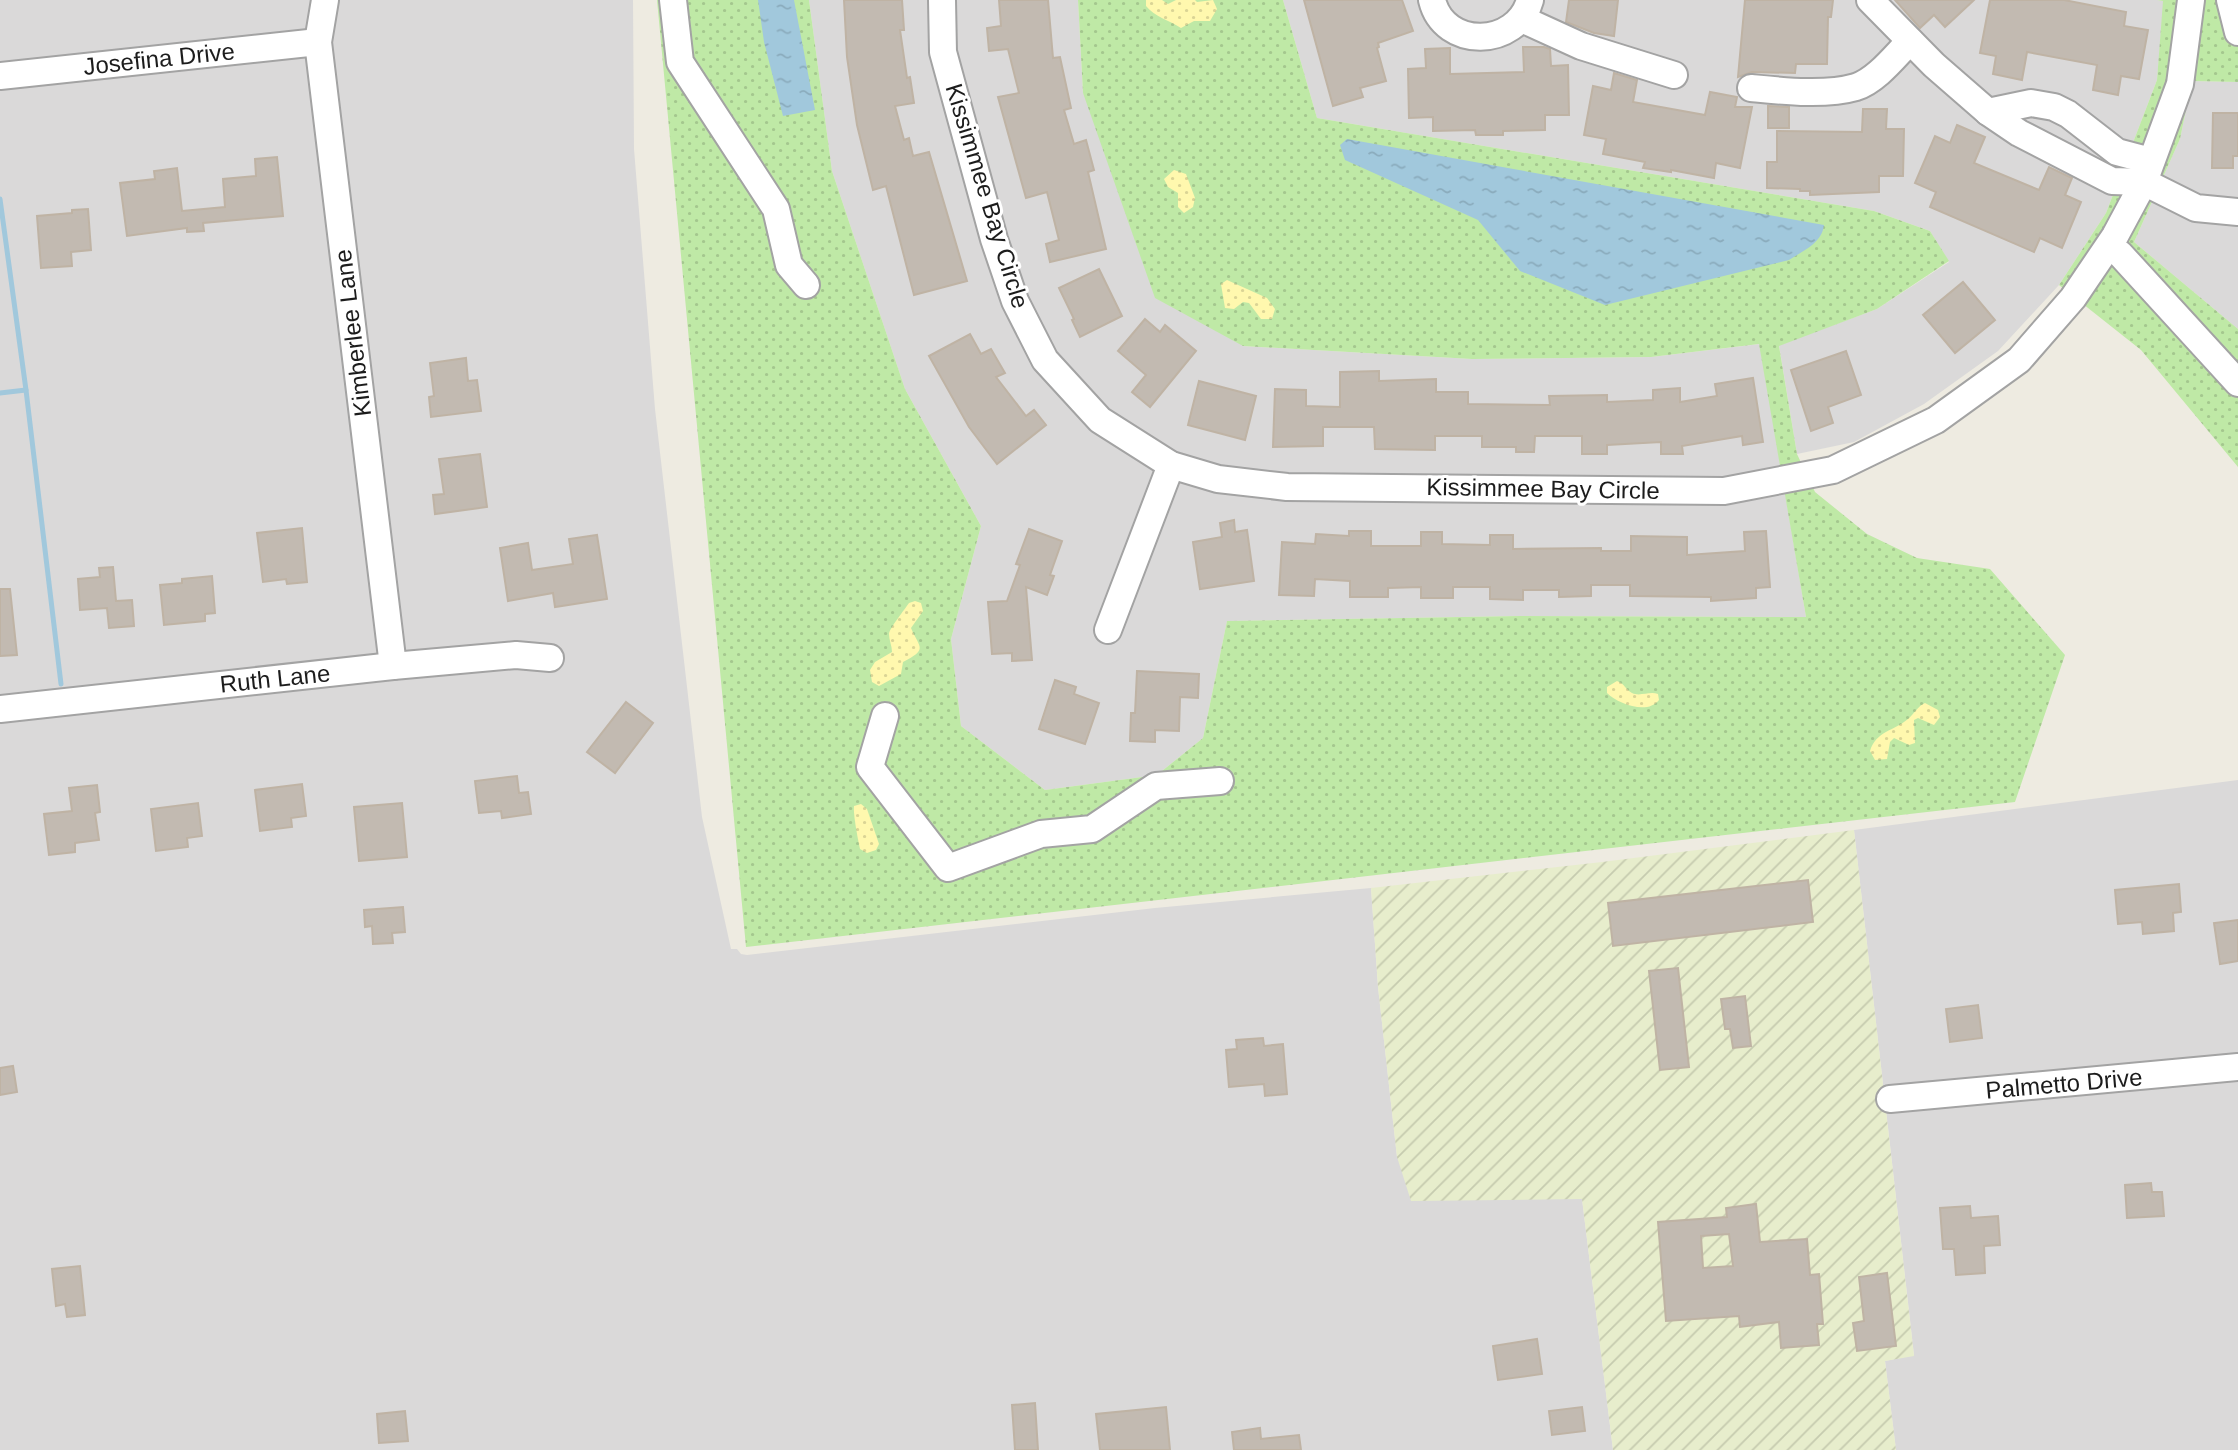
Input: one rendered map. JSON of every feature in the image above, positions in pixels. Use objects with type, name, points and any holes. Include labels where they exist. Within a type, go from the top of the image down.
[{"type":"street","name":"Kimberlee Lane","points":[[325,0],[318,41],[393,666]]},
{"type":"street","points":[[673,0],[680,62],[776,209],[789,265],[806,285]]},
{"type":"street","name":"Kissimmee Bay Circle","points":[[942,0],[943,52],[994,239],[1015,301],[1045,360],[1100,420],[1171,465],[1218,479],[1287,486],[1710,491],[1724,491],[1833,470],[1936,420],[2019,360],[2073,298],[2115,236],[2148,172],[2180,84],[2191,0]]},
{"type":"street","points":[[1432,0],[1444,22],[1458,33],[1475,38],[1492,37],[1508,30],[1526,9],[1581,46],[1674,75]]},
{"type":"street","points":[[1870,0],[1987,112],[2019,133],[2112,181],[2148,172]]},
{"type":"street","points":[[2230,0],[2238,32]]},
{"type":"street","name":"Josefina Drive","points":[[0,76],[318,41]]},
{"type":"street","points":[[1751,88],[1822,91],[1857,86],[1883,69],[1910,41]]},
{"type":"street","points":[[1987,112],[2031,103],[2054,107],[2068,114],[2196,208],[2238,212]]},
{"type":"street","points":[[2120,254],[2238,383]]},
{"type":"street","points":[[1108,630],[1171,465]]},
{"type":"street","name":"Ruth Lane","points":[[0,709],[393,666],[516,655],[550,659]]},
{"type":"street","points":[[885,716],[870,767],[948,867],[1041,834],[1092,829],[1156,786],[1220,781]]},
{"type":"street","name":"Palmetto Drive","points":[[1890,1099],[2238,1067]]},
{"type":"shaded area","points":[[0,0],[314,0],[308,33],[0,67]]},
{"type":"shaded area","points":[[335,0],[633,0],[634,149],[655,409],[702,817],[731,949],[737,949],[741,954],[747,955],[1155,908],[1371,888],[1378,987],[1397,1157],[1582,1199],[1613,1450],[0,1450],[0,718],[515,664],[559,669],[562,650],[515,646],[403,655],[328,41]]},
{"type":"shaded area","points":[[809,0],[1078,0],[1083,93],[1242,346],[1472,359],[1651,357],[1760,344],[1806,617],[1520,616],[1227,621],[1203,738],[1157,775],[1045,790],[961,726],[951,639],[981,526],[905,389],[832,171]]},
{"type":"shaded area","points":[[1283,0],[2164,1],[2157,80],[2106,213],[2059,285],[1998,351],[1924,404],[1854,442],[1797,454],[1779,345],[1877,309],[1949,262],[1930,231],[1874,211],[1317,118]]},
{"type":"shaded area","points":[[308,52],[382,657],[0,699],[0,86]]},
{"type":"shaded area","points":[[2192,81],[2238,82],[2238,329],[2134,242],[2180,139]]},
{"type":"shaded area","points":[[2238,780],[2238,1450],[1896,1450],[1885,1361],[1914,1355],[1854,830]]},
{"type":"green space","points":[[657,0],[809,0],[832,171],[905,389],[981,526],[951,639],[961,726],[1045,790],[1157,775],[1203,738],[1227,621],[1520,616],[1806,617],[1759,344],[1651,357],[1472,359],[1243,346],[1155,298],[1083,93],[1078,0],[1283,0],[1317,118],[1874,211],[1930,231],[1949,261],[1877,309],[1779,346],[1797,454],[1815,492],[1867,534],[1917,558],[1990,569],[2065,655],[2015,802],[746,947]]},
{"type":"green space","points":[[2157,0],[2238,0],[2238,82],[2192,81],[2180,139],[2134,242],[2238,329],[2238,467],[2141,350],[2059,285],[2106,213],[2157,80],[2163,1]]},
{"type":"green space","points":[[1854,830],[1914,1356],[1885,1361],[1896,1450],[1613,1450],[1582,1199],[1411,1201],[1397,1157],[1378,987],[1371,888]]},
{"type":"sand","points":[[1146,0],[1162,0],[1168,4],[1176,0],[1213,0],[1217,9],[1210,21],[1194,21],[1181,28],[1150,10],[1146,6]]},
{"type":"sand","points":[[1174,170],[1186,174],[1195,198],[1193,207],[1184,213],[1178,207],[1178,193],[1168,187],[1164,179]]},
{"type":"sand","points":[[1227,280],[1267,298],[1275,309],[1272,319],[1261,319],[1249,303],[1243,302],[1234,309],[1225,308],[1221,284]]},
{"type":"sand","points":[[909,603],[921,603],[923,611],[911,628],[919,651],[903,662],[901,674],[879,686],[872,682],[870,670],[875,662],[892,652],[890,631]]},
{"type":"sand","points":[[1617,681],[1635,694],[1658,694],[1659,700],[1648,707],[1618,701],[1607,693],[1607,687]]},
{"type":"sand","points":[[1925,703],[1938,710],[1940,717],[1934,725],[1918,718],[1914,720],[1915,743],[1909,745],[1894,738],[1890,742],[1887,759],[1875,760],[1870,751],[1876,739],[1903,723]]},
{"type":"sand","points":[[861,804],[867,809],[879,844],[876,850],[867,853],[860,849],[855,821],[854,806]]},
{"type":"water","points":[[758,0],[794,0],[815,110],[783,116],[764,42]]},
{"type":"water","points":[[1347,139],[1824,225],[1816,242],[1789,260],[1605,305],[1520,271],[1478,220],[1345,160],[1340,145]]},
{"type":"building","points":[[844,0],[902,0],[904,30],[900,30],[907,78],[910,77],[914,103],[895,106],[904,140],[909,138],[913,156],[929,152],[967,281],[914,295],[886,186],[873,190],[857,125],[847,57]]},
{"type":"building","points":[[999,0],[1048,0],[1053,58],[1060,57],[1071,108],[1064,110],[1074,144],[1086,140],[1094,170],[1088,172],[1106,249],[1050,262],[1046,244],[1059,240],[1047,192],[1026,198],[998,97],[1019,93],[1008,49],[989,51],[987,28],[1001,26]]},
{"type":"building","points":[[1304,0],[1402,0],[1413,31],[1378,43],[1386,81],[1360,88],[1363,97],[1333,106]]},
{"type":"building","points":[[1569,0],[1618,0],[1614,36],[1594,33],[1566,22]]},
{"type":"building","points":[[1745,0],[1833,0],[1831,17],[1828,17],[1827,64],[1796,64],[1795,73],[1752,72],[1738,77]]},
{"type":"building","points":[[1895,0],[1974,0],[1945,27],[1934,15],[1920,28]]},
{"type":"building","points":[[1990,0],[2064,0],[2126,12],[2124,26],[2148,30],[2139,79],[2121,76],[2118,95],[2093,90],[2097,65],[2027,52],[2022,80],[1993,74],[1996,56],[1980,53]]},
{"type":"building","points":[[1523,47],[1550,49],[1551,66],[1568,65],[1569,115],[1545,115],[1545,130],[1503,131],[1503,135],[1476,135],[1475,130],[1433,131],[1433,117],[1409,118],[1408,69],[1426,68],[1425,49],[1450,48],[1450,74],[1524,72]]},
{"type":"building","points":[[1614,73],[1637,80],[1633,102],[1705,115],[1710,92],[1737,97],[1735,107],[1752,107],[1740,168],[1716,163],[1714,178],[1643,168],[1645,162],[1603,154],[1606,139],[1584,135],[1593,86],[1611,90]]},
{"type":"building","points":[[1768,106],[1789,107],[1789,128],[1768,128]]},
{"type":"building","points":[[1863,109],[1887,109],[1886,129],[1904,129],[1903,176],[1879,176],[1879,192],[1810,195],[1810,191],[1800,189],[1767,188],[1767,162],[1777,162],[1777,131],[1862,132]]},
{"type":"building","points":[[2213,113],[2238,113],[2238,156],[2233,156],[2233,168],[2212,168]]},
{"type":"building","points":[[1957,125],[1985,137],[1974,163],[2039,190],[2049,167],[2072,178],[2065,195],[2081,202],[2062,248],[2040,238],[2034,252],[1930,207],[1936,192],[1915,183],[1935,136],[1950,143]]},
{"type":"building","points":[[277,157],[283,216],[203,223],[204,231],[187,232],[187,228],[127,236],[120,183],[155,179],[154,171],[177,168],[182,211],[225,207],[223,179],[256,176],[255,159]]},
{"type":"building","points":[[88,209],[91,250],[71,252],[72,266],[41,268],[37,216]]},
{"type":"building","points":[[1099,269],[1122,316],[1080,337],[1059,288]]},
{"type":"building","points":[[1963,282],[1995,320],[1955,353],[1923,315]]},
{"type":"building","points":[[1145,319],[1160,332],[1165,325],[1196,351],[1150,407],[1132,392],[1146,375],[1118,351]]},
{"type":"building","points":[[970,334],[981,354],[991,349],[1005,373],[996,377],[1026,416],[1034,410],[1046,425],[997,464],[969,427],[929,356]]},
{"type":"building","points":[[1846,351],[1861,395],[1828,407],[1833,423],[1811,431],[1791,370]]},
{"type":"building","points":[[466,358],[468,381],[477,380],[481,411],[431,417],[429,397],[434,396],[430,363]]},
{"type":"building","points":[[1379,371],[1379,381],[1436,379],[1436,392],[1468,392],[1468,404],[1550,405],[1549,396],[1607,395],[1607,402],[1653,400],[1653,390],[1680,388],[1680,402],[1717,396],[1715,384],[1753,378],[1763,442],[1743,445],[1742,436],[1682,446],[1683,454],[1661,454],[1661,442],[1607,445],[1607,454],[1582,454],[1582,436],[1535,436],[1534,452],[1516,452],[1516,447],[1482,447],[1482,436],[1435,436],[1435,450],[1375,449],[1374,427],[1323,427],[1323,446],[1273,447],[1275,389],[1306,390],[1306,406],[1340,407],[1340,372]]},
{"type":"building","points":[[1199,381],[1256,396],[1245,440],[1188,425]]},
{"type":"building","points":[[480,454],[487,507],[435,514],[433,495],[444,494],[439,459]]},
{"type":"building","points":[[1234,520],[1235,532],[1247,530],[1254,581],[1200,589],[1193,542],[1222,537],[1220,523]]},
{"type":"building","points":[[302,528],[307,582],[287,584],[286,579],[263,582],[257,533]]},
{"type":"building","points":[[1029,529],[1062,541],[1050,575],[1054,576],[1047,595],[1026,587],[1032,660],[1012,661],[1012,653],[992,654],[988,602],[1007,601],[1020,565],[1016,564]]},
{"type":"building","points":[[1349,531],[1371,531],[1371,546],[1421,546],[1421,532],[1442,532],[1442,544],[1490,545],[1490,535],[1513,535],[1513,549],[1601,548],[1601,551],[1631,551],[1631,536],[1687,537],[1687,555],[1745,551],[1744,532],[1766,531],[1770,587],[1756,588],[1756,598],[1711,601],[1711,597],[1630,596],[1630,585],[1591,585],[1591,596],[1559,597],[1559,590],[1523,590],[1523,600],[1490,599],[1490,587],[1453,587],[1453,598],[1421,598],[1421,587],[1388,588],[1388,597],[1350,597],[1350,581],[1315,579],[1314,596],[1279,595],[1282,542],[1315,544],[1316,534],[1349,536]]},
{"type":"building","points":[[597,535],[607,599],[555,607],[553,593],[508,601],[500,548],[528,543],[532,570],[573,564],[569,539]]},
{"type":"building","points":[[113,567],[116,601],[132,600],[134,626],[109,628],[107,608],[80,610],[78,579],[100,577],[99,568]]},
{"type":"building","points":[[212,576],[215,613],[205,614],[205,621],[164,625],[160,585],[182,583],[182,579]]},
{"type":"building","points":[[0,589],[10,589],[17,655],[0,656]]},
{"type":"building","points":[[1137,671],[1199,674],[1198,698],[1180,697],[1179,731],[1155,730],[1155,742],[1130,741],[1131,713],[1135,713]]},
{"type":"building","points":[[1055,680],[1076,687],[1074,694],[1099,703],[1085,744],[1039,729]]},
{"type":"building","points":[[626,702],[653,723],[615,773],[587,752]]},
{"type":"building","points":[[517,776],[519,793],[528,792],[531,814],[502,818],[501,811],[479,813],[475,781]]},
{"type":"building","points":[[302,784],[306,816],[291,818],[292,827],[260,831],[255,790]]},
{"type":"building","points":[[97,785],[100,812],[95,813],[99,840],[75,843],[75,852],[49,855],[44,814],[72,811],[69,788]]},
{"type":"building","points":[[198,803],[202,836],[187,838],[188,847],[156,851],[151,809]]},
{"type":"building","points":[[402,803],[407,857],[359,861],[354,807]]},
{"type":"building","points":[[1808,880],[1813,922],[1613,946],[1608,903]]},
{"type":"building","points":[[2179,884],[2181,912],[2173,913],[2174,931],[2143,934],[2142,922],[2118,924],[2115,890]]},
{"type":"building","points":[[403,907],[405,932],[392,933],[393,943],[373,944],[372,926],[365,927],[364,910]]},
{"type":"building","points":[[2238,920],[2238,961],[2220,964],[2214,923]]},
{"type":"building","points":[[1678,968],[1689,1067],[1660,1070],[1649,971]]},
{"type":"building","points":[[1745,996],[1751,1046],[1733,1048],[1730,1029],[1725,1029],[1721,999]]},
{"type":"building","points":[[1978,1005],[1982,1038],[1950,1042],[1946,1009]]},
{"type":"building","points":[[1263,1038],[1264,1046],[1283,1044],[1287,1094],[1265,1096],[1264,1084],[1229,1087],[1226,1050],[1237,1049],[1236,1040]]},
{"type":"building","points":[[13,1066],[17,1092],[0,1095],[0,1068]]},
{"type":"building","points":[[2151,1183],[2152,1192],[2162,1192],[2164,1216],[2127,1218],[2125,1185]]},
{"type":"building","points":[[1756,1204],[1760,1242],[1807,1239],[1810,1275],[1819,1274],[1823,1324],[1817,1324],[1819,1345],[1781,1348],[1779,1322],[1740,1327],[1739,1316],[1666,1321],[1658,1222],[1727,1217],[1726,1208]],"holes":[[[1729,1234],[1733,1266],[1703,1268],[1701,1236]]]},
{"type":"building","points":[[1970,1206],[1971,1218],[1998,1216],[2000,1245],[1984,1246],[1985,1273],[1956,1275],[1954,1249],[1943,1249],[1940,1208]]},
{"type":"building","points":[[80,1266],[85,1315],[67,1317],[65,1304],[56,1306],[52,1269]]},
{"type":"building","points":[[1887,1273],[1896,1346],[1857,1351],[1853,1323],[1864,1321],[1859,1277]]},
{"type":"building","points":[[1537,1339],[1542,1374],[1498,1380],[1493,1346]]},
{"type":"building","points":[[1035,1403],[1038,1450],[1015,1450],[1012,1405]]},
{"type":"building","points":[[1166,1407],[1170,1450],[1100,1450],[1096,1414]]},
{"type":"building","points":[[1582,1407],[1585,1431],[1552,1435],[1549,1411]]},
{"type":"building","points":[[405,1411],[408,1441],[379,1443],[377,1414]]},
{"type":"building","points":[[1260,1428],[1261,1439],[1299,1435],[1301,1450],[1234,1450],[1232,1432]]},
{"type":"waterway","points":[[0,199],[61,684]]},
{"type":"waterway","points":[[0,393],[26,390]]}]
